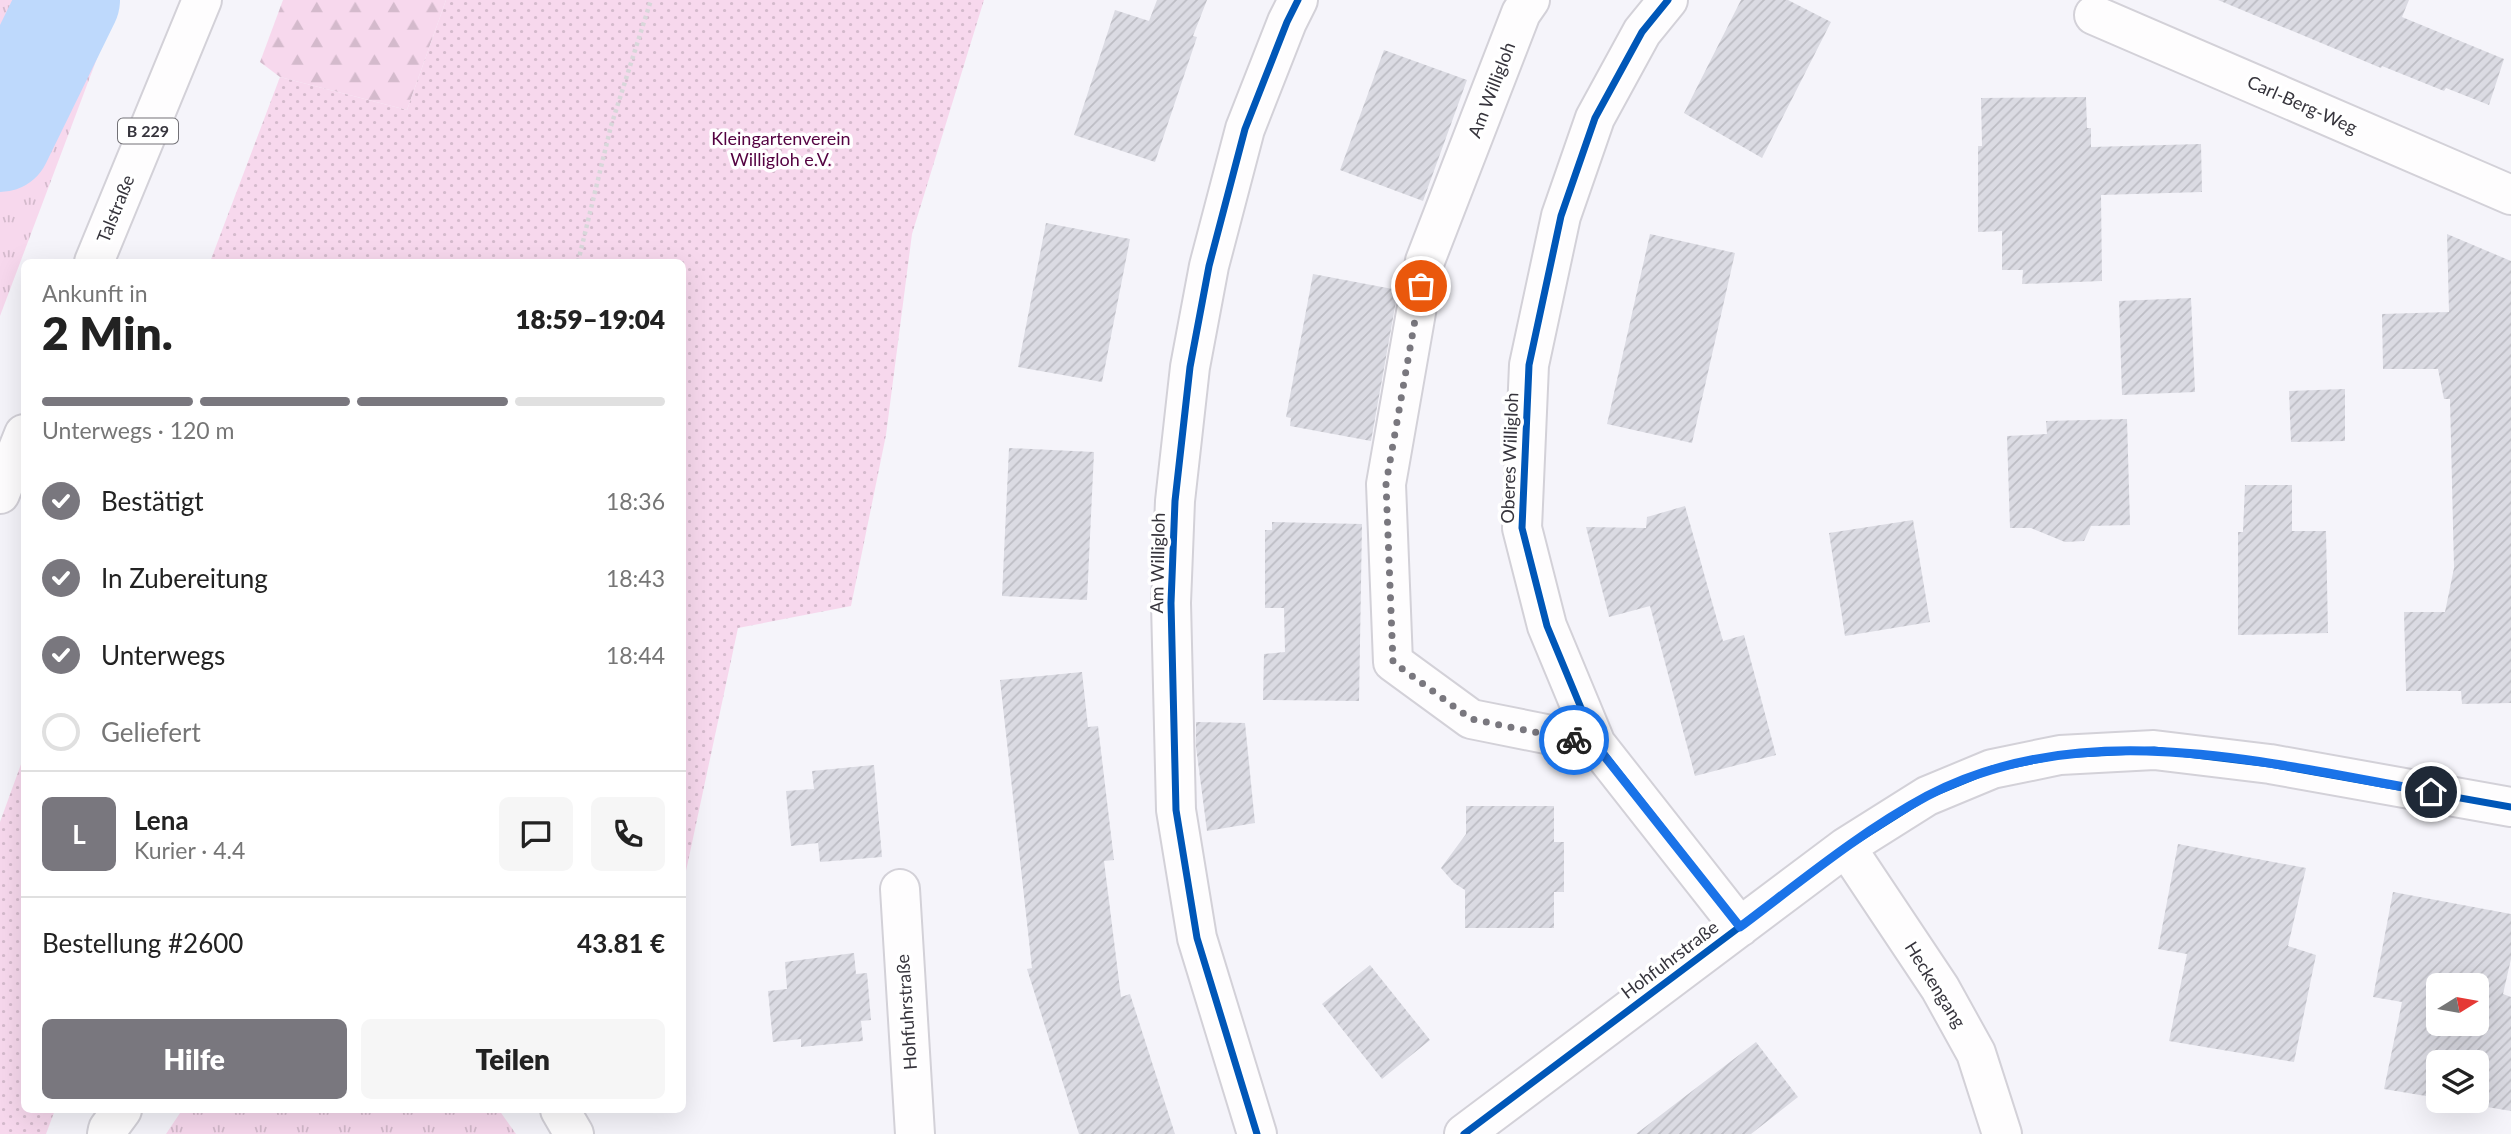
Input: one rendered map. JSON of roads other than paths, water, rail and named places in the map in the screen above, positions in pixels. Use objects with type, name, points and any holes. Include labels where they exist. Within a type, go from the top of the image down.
[{"type":"street","name":"Talstraße","points":[[95,259],[202,0]]},
{"type":"street","name":"Am Willigloh","points":[[1257,1134],[1197,938],[1176,810],[1171,603],[1174,514],[1190,367],[1209,266],[1245,128],[1298,0]]},
{"type":"street","name":"Am Willigloh","points":[[1530,0],[1521,13],[1425,261],[1386,484],[1393,662],[1471,719],[1595,744]]},
{"type":"street","name":"Oberes Willigloh","points":[[1668,0],[1642,32],[1595,118],[1561,216],[1530,365],[1522,528],[1548,626],[1595,744],[1740,927]]},
{"type":"street","name":"Carl-Berg-Weg","points":[[2094,15],[2511,195]]},
{"type":"street","points":[[0,494],[21,442]]},
{"type":"street","name":"Hohfuhrstraße","points":[[1464,1134],[1846,847],[1927,796],[1992,769],[2060,755],[2154,750],[2270,764],[2511,807]]},
{"type":"street","name":"Heckengang","points":[[1846,847],[1940,988],[1976,1053],[2002,1134]]},
{"type":"street","name":"Hohfuhrstraße","points":[[900,889],[915,1134]]},
{"type":"street","points":[[107,1134],[120,1113]]},
{"type":"street","points":[[562,1113],[574,1134]]},
{"type":"waterway","points":[[0,141],[69,0]]},
{"type":"park label","name":"Kleingartenverein Willigloh e.V.","points":[[781,149]]}]
